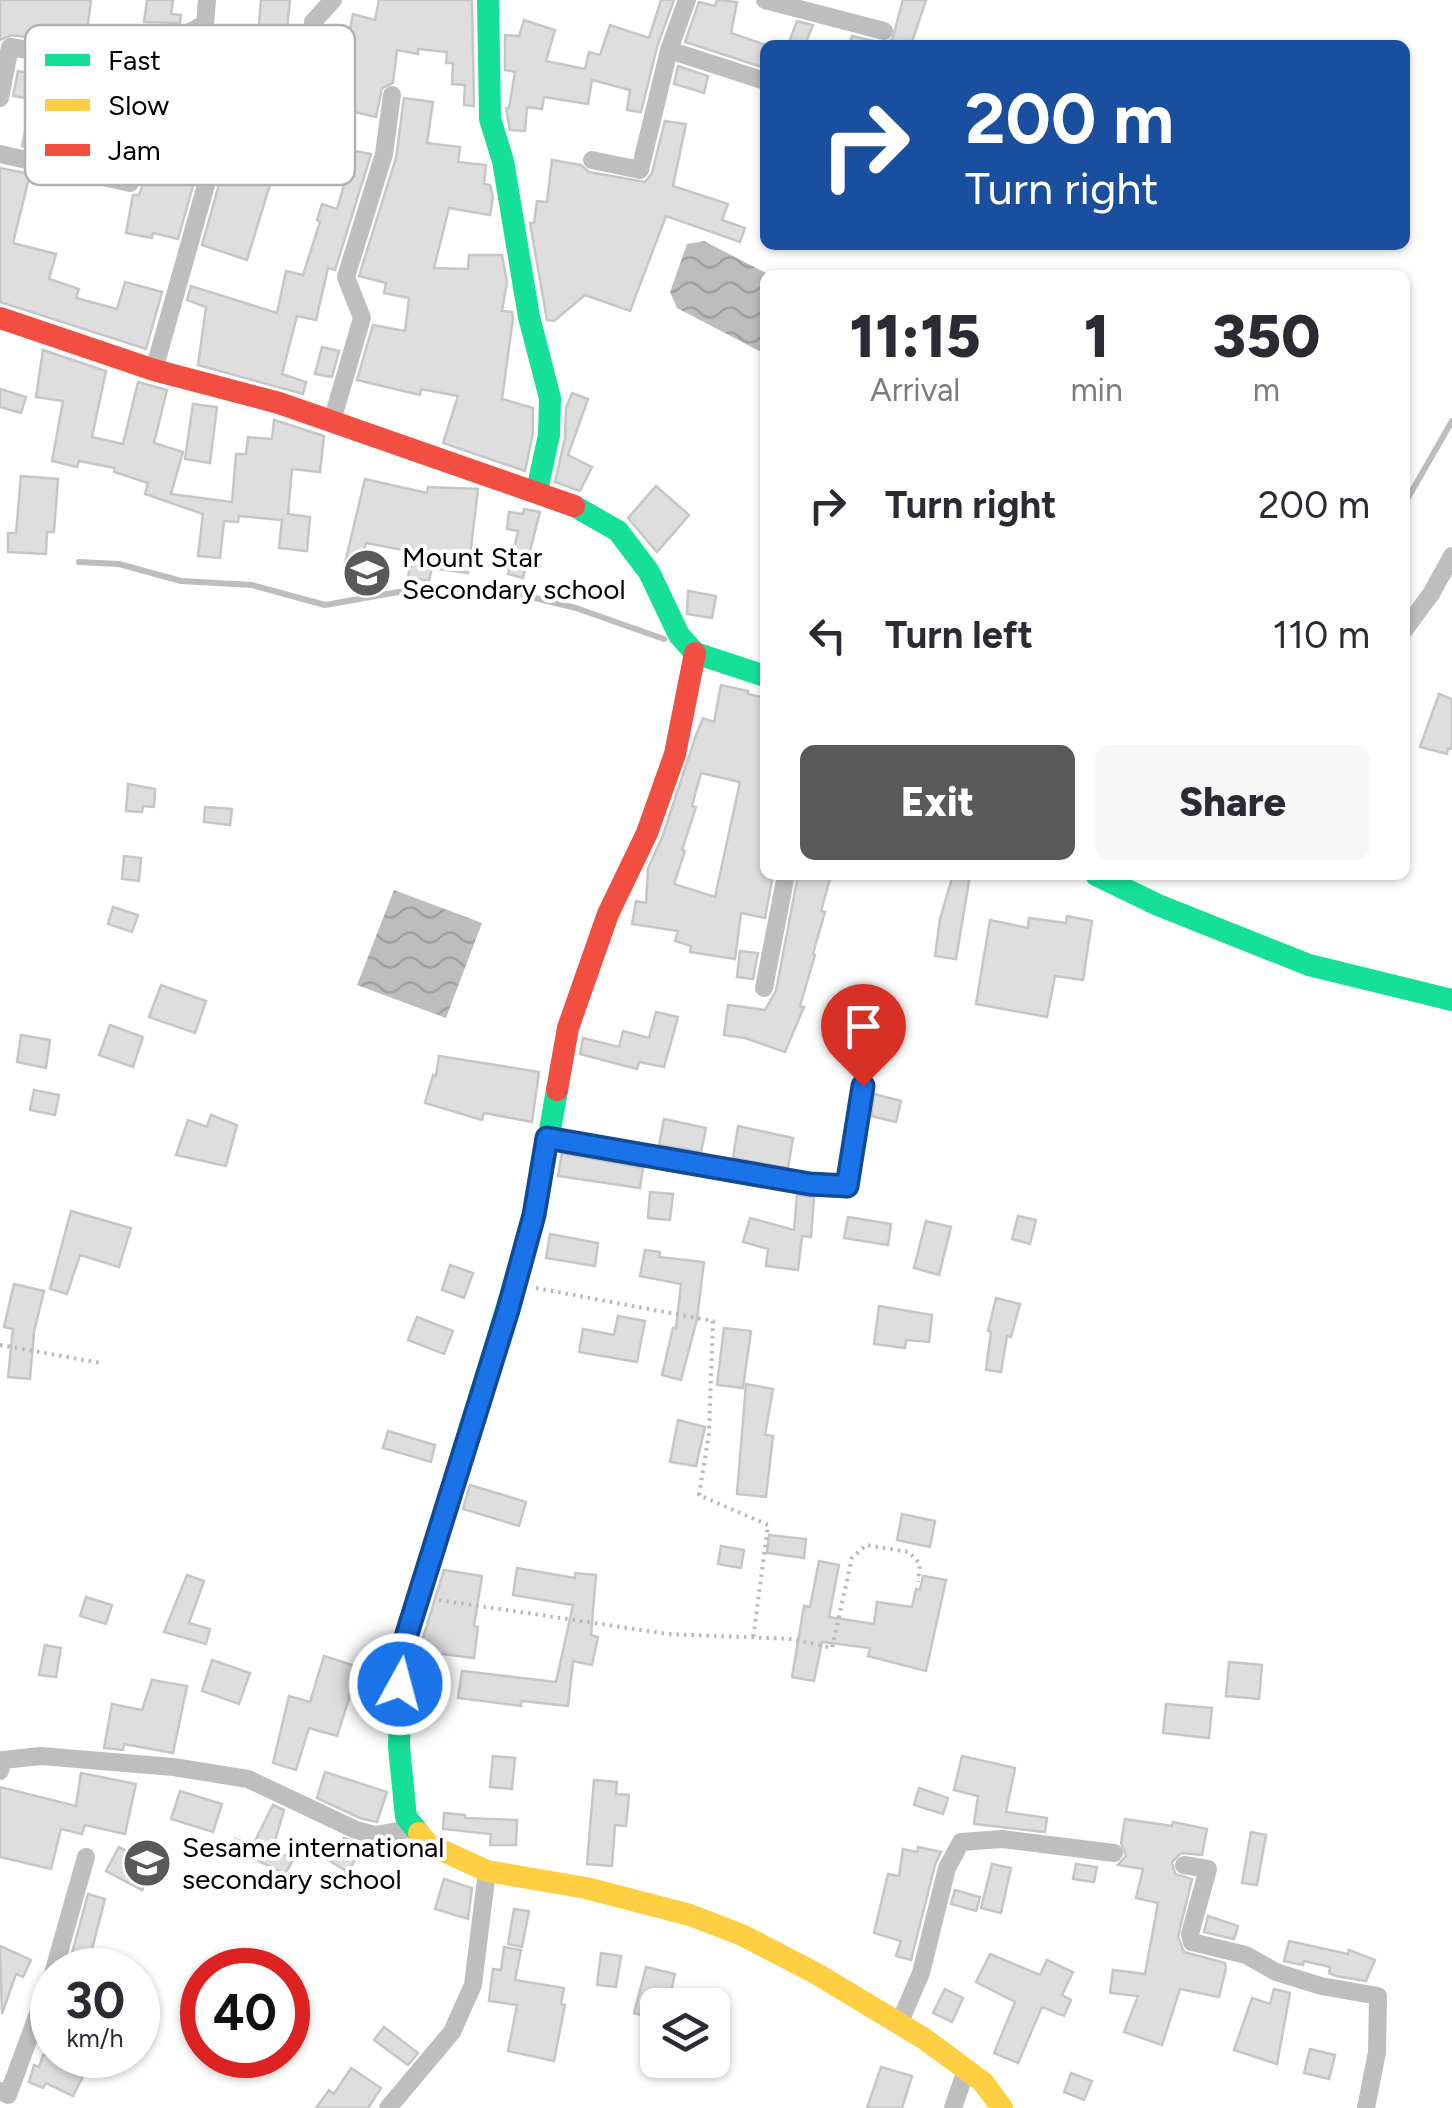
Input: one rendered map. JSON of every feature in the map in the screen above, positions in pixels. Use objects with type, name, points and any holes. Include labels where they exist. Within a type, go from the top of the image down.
[{"type":"street","points":[[203,25],[207,0]]},
{"type":"street","points":[[314,25],[333,0]]},
{"type":"street","points":[[488,0],[490,119],[503,161],[529,317],[550,398],[549,435],[537,490]]},
{"type":"street","points":[[592,160],[640,170],[669,50],[687,0]]},
{"type":"street","points":[[765,0],[884,31]]},
{"type":"street","points":[[0,98],[10,47],[25,49]]},
{"type":"street","points":[[669,50],[760,80]]},
{"type":"street","points":[[332,421],[362,318],[346,277],[384,154],[392,95]]},
{"type":"street","points":[[0,154],[25,160]]},
{"type":"street","points":[[154,370],[206,185]]},
{"type":"street","points":[[0,318],[154,370],[279,402],[573,505],[618,532],[649,572],[679,634],[695,652],[760,674]]},
{"type":"street","points":[[1410,622],[1432,594],[1452,556]]},
{"type":"street","points":[[695,652],[675,754],[647,833],[608,914],[568,1028],[534,1215],[401,1653],[398,1747],[406,1817],[428,1844],[487,1870],[586,1888],[690,1915],[742,1935],[899,2024],[983,2082],[1002,2108]]},
{"type":"street","points":[[764,988],[785,880]]},
{"type":"street","points":[[1106,880],[1158,905],[1309,965],[1452,1000]]},
{"type":"street","points":[[547,1138],[810,1184],[847,1186],[863,1086]]},
{"type":"street","points":[[0,1771],[3,1760],[40,1756],[173,1767],[248,1779],[374,1835],[415,1828]]},
{"type":"street","points":[[899,2024],[921,1973],[942,1883],[960,1842],[1002,1839],[1114,1852]]},
{"type":"street","points":[[60,1948],[86,1857]]},
{"type":"street","points":[[1184,1865],[1208,1869],[1190,1934],[1192,1942],[1246,1955],[1276,1972],[1321,1986],[1378,1996],[1377,2052],[1366,2108]]},
{"type":"street","points":[[388,2108],[452,2032],[473,1985],[487,1870]]},
{"type":"street","points":[[0,2091],[8,2095],[30,2035]]},
{"type":"street","points":[[953,2108],[966,2070]]},
{"type":"path","points":[[514,1284],[713,1321],[708,1434],[699,1494],[768,1525],[753,1640]]},
{"type":"path","points":[[0,1345],[101,1363]]},
{"type":"path","points":[[418,1597],[668,1634],[792,1640],[832,1648],[852,1558],[866,1545],[909,1552],[920,1564],[918,1582]]},
{"type":"water","points":[[704,241],[760,270],[760,351],[677,308],[670,292],[687,244]]},
{"type":"water","points":[[394,890],[482,923],[446,1018],[357,985]]},
{"type":"building","points":[[0,0],[91,0],[88,25],[25,25],[25,37],[12,35],[0,40]]},
{"type":"building","points":[[147,0],[173,0],[171,14],[181,15],[180,23],[144,22]]},
{"type":"building","points":[[261,0],[290,0],[287,25],[259,25]]},
{"type":"building","points":[[379,0],[472,0],[474,106],[464,105],[465,85],[452,84],[453,63],[446,63],[447,52],[418,49],[418,54],[397,50],[393,83],[382,88],[376,117],[355,112],[353,14],[375,20]]},
{"type":"building","points":[[661,0],[674,0],[657,47],[641,112],[627,110],[630,90],[592,80],[588,104],[544,97],[542,109],[527,107],[525,131],[510,130],[506,108],[515,72],[505,70],[505,35],[519,36],[524,20],[555,30],[546,61],[585,69],[589,52],[600,55],[610,25],[649,38]]},
{"type":"building","points":[[717,0],[737,2],[731,33],[760,43],[760,66],[685,42],[699,2],[715,6]]},
{"type":"building","points":[[903,0],[926,0],[913,40],[892,40]]},
{"type":"building","points":[[797,21],[813,25],[807,40],[790,40]]},
{"type":"building","points":[[678,66],[708,76],[704,93],[674,84]]},
{"type":"building","points":[[18,71],[25,72],[25,98],[13,96]]},
{"type":"building","points":[[404,98],[433,102],[427,143],[460,147],[458,162],[486,165],[484,184],[490,185],[493,197],[490,215],[449,208],[434,268],[468,269],[469,255],[502,255],[507,282],[502,311],[512,312],[513,318],[502,399],[533,408],[533,433],[525,471],[443,443],[458,396],[421,389],[420,395],[357,380],[373,325],[405,331],[409,298],[384,293],[386,283],[359,276],[396,158]]},
{"type":"building","points":[[665,121],[686,124],[673,186],[728,204],[722,220],[745,228],[740,242],[666,216],[630,311],[585,295],[554,321],[547,320],[530,223],[534,223],[537,201],[547,202],[552,160],[581,165],[589,172],[645,182],[652,173]]},
{"type":"building","points":[[355,151],[371,154],[335,270],[328,268],[316,320],[297,316],[282,374],[306,382],[303,394],[198,365],[206,307],[187,300],[191,286],[277,313],[286,271],[303,275],[322,204],[337,209],[344,185],[355,185]]},
{"type":"building","points":[[0,168],[25,173],[27,185],[13,243],[56,254],[49,279],[79,289],[76,298],[117,309],[125,282],[162,292],[146,349],[0,302]]},
{"type":"building","points":[[193,185],[178,239],[153,233],[152,238],[126,233],[133,195],[139,195],[142,187]]},
{"type":"building","points":[[219,185],[271,185],[247,260],[202,245]]},
{"type":"building","points":[[322,347],[339,351],[332,377],[315,374]]},
{"type":"building","points":[[43,350],[106,371],[92,437],[123,444],[138,382],[167,390],[154,443],[183,452],[171,494],[232,502],[236,454],[246,454],[248,437],[272,439],[274,420],[324,436],[320,472],[292,469],[288,514],[310,517],[307,551],[279,548],[282,520],[239,516],[238,522],[224,521],[220,558],[198,556],[203,514],[145,494],[148,483],[114,472],[115,468],[79,461],[77,467],[52,461],[63,401],[36,397]]},
{"type":"building","points":[[0,389],[26,397],[21,413],[0,407]]},
{"type":"building","points":[[572,393],[588,399],[568,455],[592,467],[580,491],[555,482],[565,438],[566,408]]},
{"type":"building","points":[[193,404],[217,407],[210,463],[185,459]]},
{"type":"building","points":[[21,476],[58,479],[54,532],[47,532],[46,554],[8,552],[8,533],[16,533]]},
{"type":"building","points":[[365,479],[427,493],[428,487],[478,489],[468,573],[432,568],[429,581],[408,577],[413,552],[366,543],[360,566],[345,563]]},
{"type":"building","points":[[656,486],[689,515],[657,552],[628,518]]},
{"type":"building","points":[[524,509],[540,512],[523,578],[508,574],[518,531],[507,529],[509,512],[523,514]]},
{"type":"building","points":[[688,591],[716,596],[712,618],[687,614]]},
{"type":"building","points":[[721,685],[760,697],[760,880],[772,880],[765,918],[741,913],[735,959],[690,952],[691,946],[675,941],[678,931],[632,924],[636,901],[646,903],[648,868],[703,718],[714,722]],"holes":[[[701,773],[740,782],[715,897],[674,884],[696,807],[692,806]]]},
{"type":"building","points":[[1439,694],[1452,699],[1452,749],[1448,748],[1447,754],[1420,747]]},
{"type":"building","points":[[128,784],[155,789],[154,807],[143,806],[142,812],[126,811]]},
{"type":"building","points":[[205,807],[232,809],[230,825],[204,822]]},
{"type":"building","points":[[124,856],[141,858],[139,881],[122,879]]},
{"type":"building","points":[[797,880],[830,880],[800,1006],[804,1007],[785,1052],[724,1035],[728,1005],[765,1010],[776,991]]},
{"type":"building","points":[[952,880],[969,880],[956,959],[935,956]]},
{"type":"building","points":[[113,907],[138,915],[132,932],[108,924]]},
{"type":"building","points":[[1067,916],[1092,921],[1083,980],[1055,976],[1047,1017],[976,1004],[990,920],[1028,928],[1029,918],[1066,923]]},
{"type":"building","points":[[740,951],[758,953],[753,979],[737,977]]},
{"type":"building","points":[[161,985],[206,1001],[195,1033],[149,1017]]},
{"type":"building","points":[[656,1012],[678,1017],[664,1067],[639,1062],[637,1069],[580,1054],[583,1038],[619,1047],[623,1031],[649,1038]]},
{"type":"building","points":[[110,1025],[143,1037],[133,1067],[99,1055]]},
{"type":"building","points":[[21,1035],[50,1040],[46,1068],[17,1062]]},
{"type":"building","points":[[439,1056],[539,1072],[532,1122],[484,1113],[482,1120],[425,1103]]},
{"type":"building","points":[[34,1090],[59,1095],[55,1115],[30,1110]]},
{"type":"building","points":[[874,1094],[901,1101],[896,1122],[871,1116]]},
{"type":"building","points":[[211,1115],[237,1125],[226,1166],[176,1155],[188,1120],[207,1127]]},
{"type":"building","points":[[664,1119],[706,1128],[701,1152],[659,1145]]},
{"type":"building","points":[[738,1126],[793,1138],[788,1168],[733,1158]]},
{"type":"building","points":[[562,1153],[643,1168],[640,1188],[558,1176]]},
{"type":"building","points":[[650,1192],[673,1194],[670,1220],[648,1218]]},
{"type":"building","points":[[797,1195],[814,1197],[811,1237],[802,1236],[798,1270],[766,1266],[768,1249],[743,1242],[750,1218],[794,1230]]},
{"type":"building","points":[[71,1211],[131,1228],[119,1267],[80,1255],[67,1294],[50,1289]]},
{"type":"building","points":[[1018,1216],[1036,1220],[1030,1244],[1012,1239]]},
{"type":"building","points":[[848,1217],[891,1224],[888,1245],[844,1238]]},
{"type":"building","points":[[926,1221],[951,1227],[939,1275],[914,1268]]},
{"type":"building","points":[[550,1234],[598,1243],[595,1266],[546,1258]]},
{"type":"building","points":[[645,1250],[660,1252],[659,1257],[704,1262],[697,1319],[681,1380],[662,1375],[676,1328],[681,1284],[640,1276]]},
{"type":"building","points":[[450,1265],[473,1273],[464,1298],[442,1290]]},
{"type":"building","points":[[14,1284],[44,1291],[34,1332],[30,1379],[8,1377],[13,1329],[4,1327]]},
{"type":"building","points":[[996,1298],[1020,1304],[1011,1337],[1007,1336],[1001,1372],[986,1370],[991,1332],[988,1331]]},
{"type":"building","points":[[879,1306],[932,1315],[929,1342],[906,1340],[905,1348],[874,1344]]},
{"type":"building","points":[[618,1316],[645,1321],[637,1362],[579,1352],[583,1329],[614,1335]]},
{"type":"building","points":[[417,1317],[453,1331],[444,1354],[408,1340]]},
{"type":"building","points":[[724,1328],[751,1331],[743,1388],[717,1385]]},
{"type":"building","points":[[746,1384],[773,1389],[765,1435],[773,1436],[766,1497],[737,1494]]},
{"type":"building","points":[[678,1420],[705,1427],[696,1466],[670,1462]]},
{"type":"building","points":[[388,1431],[435,1445],[431,1462],[383,1448]]},
{"type":"building","points":[[470,1485],[526,1502],[519,1526],[463,1509]]},
{"type":"building","points":[[902,1514],[935,1521],[930,1547],[897,1540]]},
{"type":"building","points":[[769,1535],[806,1539],[804,1558],[767,1553]]},
{"type":"building","points":[[721,1546],[744,1550],[741,1568],[718,1564]]},
{"type":"building","points":[[819,1561],[839,1565],[829,1617],[874,1624],[877,1602],[912,1607],[923,1576],[946,1580],[926,1671],[868,1656],[870,1648],[822,1642],[814,1681],[792,1677],[804,1606],[810,1607]]},
{"type":"building","points":[[517,1568],[575,1578],[575,1573],[596,1575],[591,1635],[598,1637],[592,1665],[573,1661],[568,1706],[521,1701],[521,1706],[458,1698],[462,1671],[556,1682],[573,1605],[513,1595]]},
{"type":"building","points":[[444,1570],[482,1576],[474,1626],[478,1627],[474,1658],[419,1651]]},
{"type":"building","points":[[187,1575],[204,1581],[189,1623],[210,1629],[206,1644],[164,1632]]},
{"type":"building","points":[[86,1597],[112,1605],[106,1624],[80,1616]]},
{"type":"building","points":[[45,1645],[61,1648],[56,1677],[39,1675]]},
{"type":"building","points":[[324,1656],[383,1675],[376,1697],[352,1689],[337,1736],[309,1728],[296,1770],[273,1763],[289,1696],[310,1702]]},
{"type":"building","points":[[212,1660],[250,1673],[239,1704],[202,1691]]},
{"type":"building","points":[[1229,1662],[1262,1665],[1259,1699],[1226,1696]]},
{"type":"building","points":[[152,1680],[187,1686],[173,1753],[124,1744],[123,1750],[104,1748],[112,1704],[142,1710]]},
{"type":"building","points":[[1166,1704],[1212,1708],[1209,1738],[1163,1733]]},
{"type":"building","points":[[493,1756],[515,1758],[512,1789],[490,1787]]},
{"type":"building","points":[[962,1756],[1015,1768],[1006,1812],[1047,1818],[1045,1832],[974,1824],[978,1796],[954,1790]]},
{"type":"building","points":[[325,1772],[387,1792],[377,1822],[317,1798]]},
{"type":"building","points":[[81,1773],[136,1784],[125,1834],[85,1825],[82,1834],[61,1829],[51,1869],[0,1857],[0,1787],[76,1806]]},
{"type":"building","points":[[594,1780],[617,1782],[616,1794],[629,1795],[626,1826],[615,1825],[612,1866],[587,1864]]},
{"type":"building","points":[[919,1788],[948,1798],[943,1814],[914,1805]]},
{"type":"building","points":[[180,1791],[222,1804],[213,1832],[171,1819]]},
{"type":"building","points":[[273,1805],[284,1810],[272,1851],[294,1858],[285,1874],[231,1847],[235,1839],[253,1845]]},
{"type":"building","points":[[444,1813],[517,1820],[516,1845],[490,1845],[491,1834],[443,1829]]},
{"type":"building","points":[[1125,1819],[1207,1829],[1202,1855],[1181,1853],[1172,1862],[1175,1874],[1192,1879],[1178,1937],[1184,1952],[1225,1963],[1226,1968],[1219,1997],[1180,1989],[1162,2045],[1124,2032],[1138,1996],[1110,1993],[1113,1970],[1145,1974],[1158,1903],[1136,1898],[1143,1869],[1118,1865],[1126,1856],[1121,1843]]},
{"type":"building","points":[[1251,1832],[1266,1835],[1257,1885],[1242,1883]]},
{"type":"building","points":[[344,1838],[364,1845],[348,1872],[330,1861]]},
{"type":"building","points":[[119,1847],[155,1867],[142,1890],[106,1871]]},
{"type":"building","points":[[918,1847],[941,1852],[911,1960],[896,1956],[901,1941],[874,1933],[888,1874],[899,1876],[903,1849],[917,1852]]},
{"type":"building","points":[[992,1864],[1011,1868],[1001,1913],[981,1908]]},
{"type":"building","points":[[1076,1864],[1097,1867],[1094,1882],[1073,1879]]},
{"type":"building","points":[[444,1879],[472,1888],[468,1919],[435,1909]]},
{"type":"building","points":[[955,1890],[980,1897],[976,1911],[951,1904]]},
{"type":"building","points":[[88,1894],[105,1899],[92,1948],[73,1948]]},
{"type":"building","points":[[514,1909],[529,1911],[522,1947],[508,1944]]},
{"type":"building","points":[[1208,1916],[1238,1926],[1234,1939],[1204,1932]]},
{"type":"building","points":[[1289,1941],[1348,1954],[1349,1950],[1375,1960],[1366,1981],[1336,1976],[1329,1973],[1330,1967],[1284,1961]]},
{"type":"building","points":[[0,1946],[30,1960],[23,1977],[16,1974],[2,2014]]},
{"type":"building","points":[[504,1947],[521,1950],[515,1980],[564,1988],[561,2004],[565,2005],[554,2061],[508,2051],[517,2005],[489,2001],[493,1969],[501,1970]]},
{"type":"building","points":[[601,1953],[621,1956],[616,1987],[597,1985]]},
{"type":"building","points":[[990,1954],[1040,1975],[1047,1960],[1073,1972],[1062,1995],[1071,2000],[1064,2016],[1042,2007],[1018,2063],[994,2053],[1015,2002],[976,1982]]},
{"type":"building","points":[[646,1967],[675,1974],[672,1988],[641,1988]]},
{"type":"building","points":[[945,1989],[963,1998],[952,2022],[933,2013]]},
{"type":"building","points":[[1274,1989],[1290,1993],[1277,2064],[1234,2050],[1252,1998],[1270,2004]]},
{"type":"building","points":[[640,1990],[640,2015],[634,2013]]},
{"type":"building","points":[[384,2027],[418,2053],[408,2065],[374,2040]]},
{"type":"building","points":[[1310,2049],[1335,2055],[1329,2079],[1304,2073]]},
{"type":"building","points":[[881,2067],[912,2076],[902,2108],[867,2108]]},
{"type":"building","points":[[351,2068],[381,2088],[368,2108],[316,2108],[329,2090],[334,2094]]},
{"type":"building","points":[[1071,2073],[1092,2081],[1084,2100],[1064,2092]]},
{"type":"building","points":[[30,2078],[82,2078],[73,2096],[46,2083],[43,2088],[29,2082]]},
{"type":"waterway","points":[[1410,494],[1452,421]]},
{"type":"waterway","points":[[79,562],[119,564],[181,581],[252,585],[325,605],[421,588],[498,589],[576,608],[664,639]]},
{"type":"traffic: fast","points":[[488,0],[490,119],[503,161],[529,317],[550,398],[549,435],[537,490]]},
{"type":"traffic: fast","points":[[574,506],[618,531],[649,572],[679,635],[695,653],[760,674]]},
{"type":"traffic: fast","points":[[1106,880],[1158,905],[1309,965],[1452,1000]]},
{"type":"traffic: fast","points":[[419,1833],[406,1817],[399,1747],[401,1653],[535,1215],[557,1090]]},
{"type":"traffic: slow","points":[[419,1833],[428,1844],[487,1871],[586,1888],[690,1915],[742,1935],[817,1974],[923,2038],[983,2082],[1002,2108]]},
{"type":"traffic: jam","points":[[0,318],[154,370],[279,403],[574,506]]},
{"type":"traffic: jam","points":[[557,1090],[568,1028],[608,914],[647,833],[675,754],[695,653]]},
{"type":"place","name":"Mount Star Secondary school","points":[[367,573]]},
{"type":"place","name":"Sesame international secondary school","points":[[147,1863]]},
{"type":"route","points":[[400,1684],[401,1653],[534,1215],[547,1138],[810,1184],[847,1186],[863,1086]]}]
